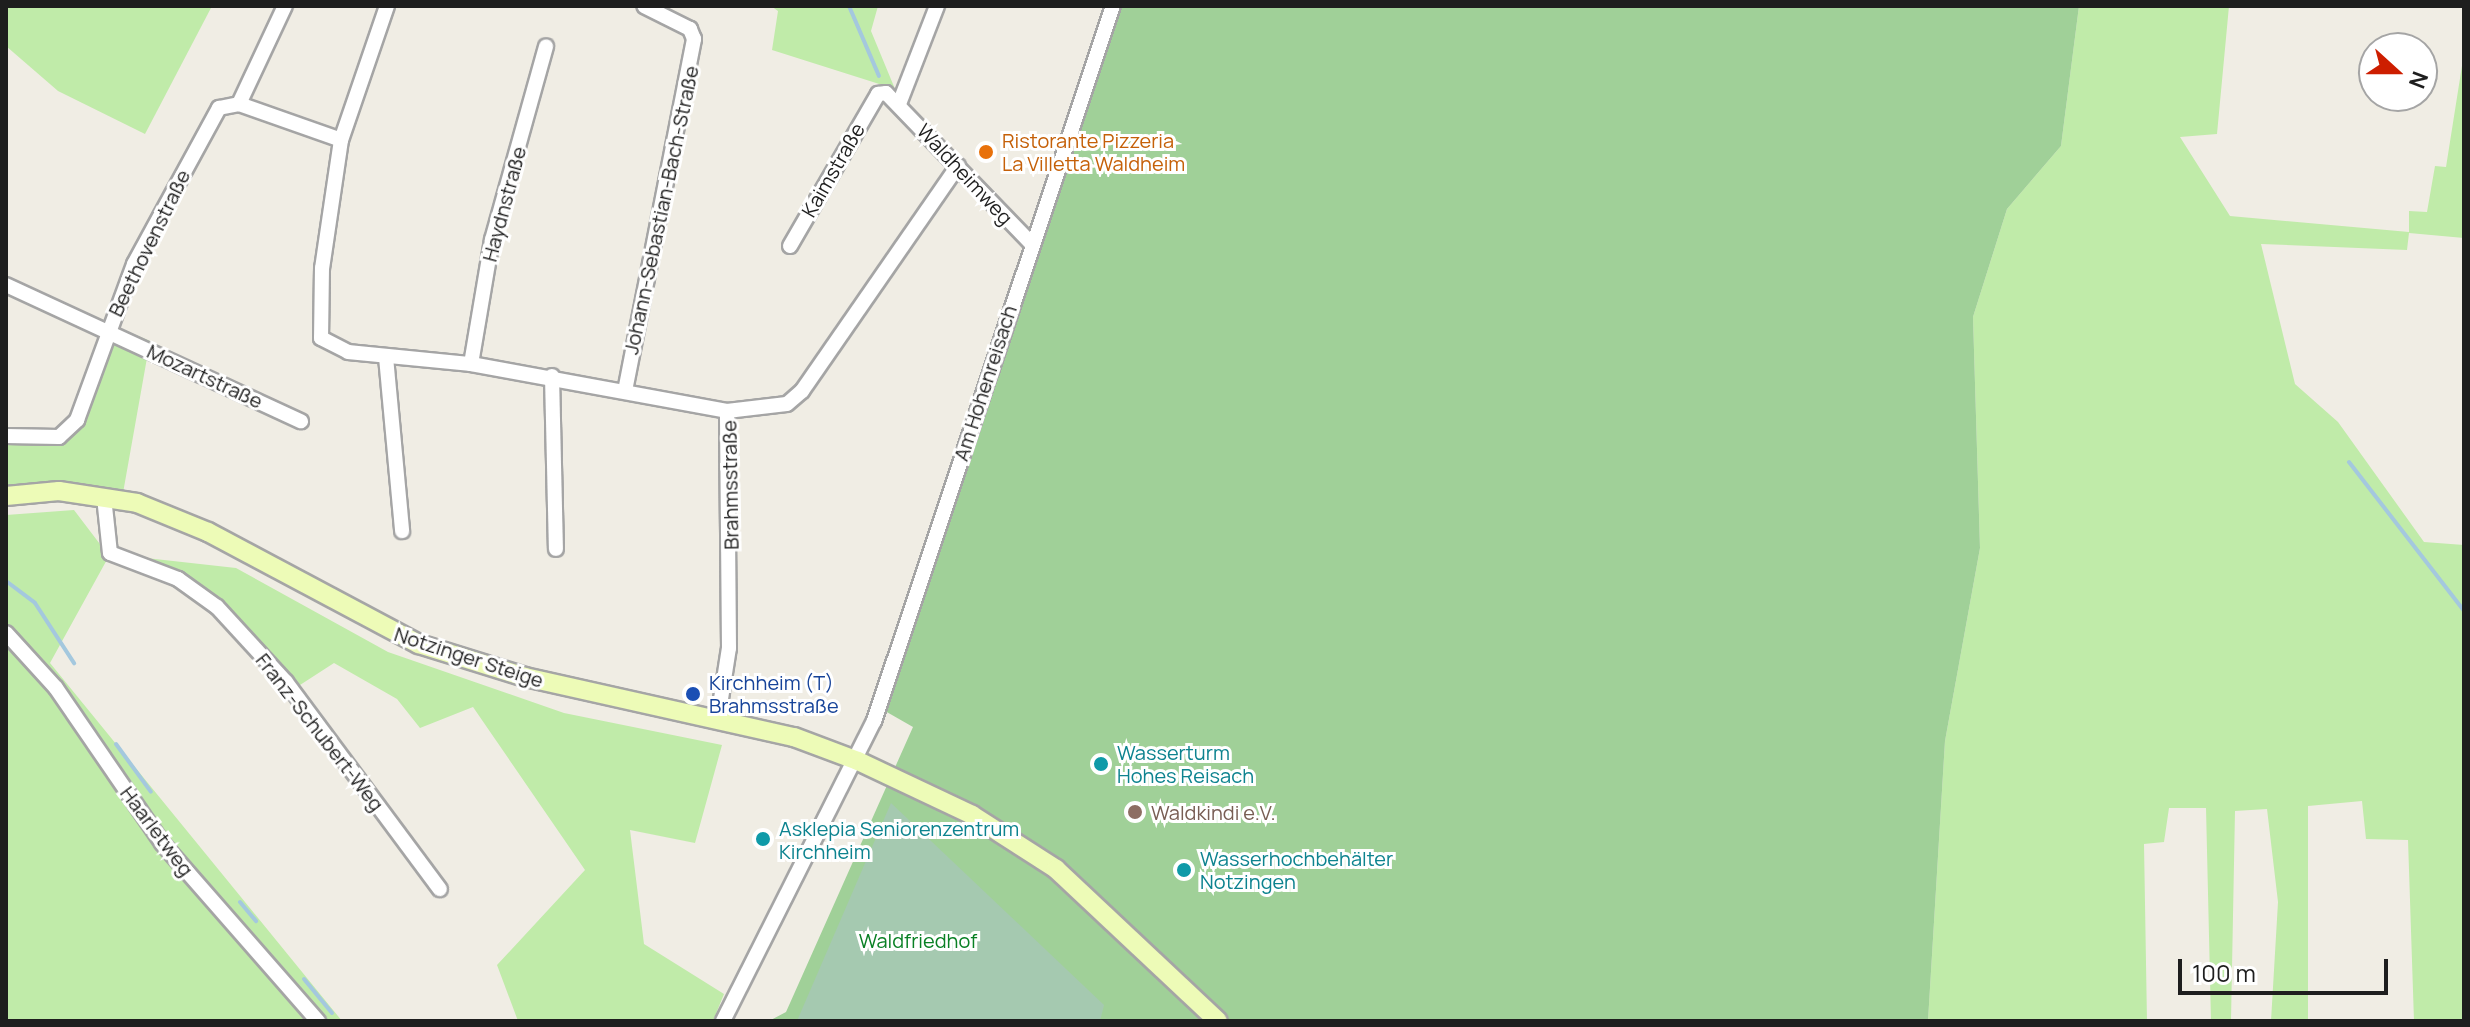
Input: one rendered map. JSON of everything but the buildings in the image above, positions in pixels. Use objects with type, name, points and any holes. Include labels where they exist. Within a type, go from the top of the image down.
[{"type":"main road","name":"Notzinger Steige","points":[[6,496],[104,497],[181,519],[419,644],[525,677],[718,718],[858,761],[972,815],[1076,885],[1218,1021]]},
{"type":"street","points":[[285,6],[239,104],[341,140]]},
{"type":"street","points":[[387,6],[341,140],[318,326],[328,347],[386,357],[471,364],[552,376],[727,411]]},
{"type":"street","name":"Johann-Sebastian-Bach-Straße","points":[[625,391],[693,57],[690,29],[644,6]]},
{"type":"street","points":[[899,104],[937,6]]},
{"type":"street","name":"Am Hohenreisach","points":[[858,761],[1113,6]]},
{"type":"street","name":"Haydnstraße","points":[[471,364],[492,240],[546,46]]},
{"type":"street","name":"Waldheimweg","points":[[878,94],[899,104],[1031,243]]},
{"type":"street","name":"Kaimstraße","points":[[790,246],[878,94]]},
{"type":"street","name":"Beethovenstraße","points":[[6,436],[49,439],[69,430],[108,330],[211,118],[239,104]]},
{"type":"street","name":"Brahmsstraße","points":[[718,718],[729,648],[727,411],[787,404],[802,391],[958,166]]},
{"type":"street","name":"Mozartstraße","points":[[6,285],[301,421]]},
{"type":"street","points":[[386,357],[402,531]]},
{"type":"street","points":[[552,376],[556,549]]},
{"type":"street","name":"Franz-Schubert-Weg","points":[[104,497],[110,553],[178,579],[217,607],[286,682],[440,889]]},
{"type":"street","name":"Haarletweg","points":[[6,633],[56,688],[162,843],[318,1021]]},
{"type":"street","points":[[723,1021],[858,761]]},
{"type":"green space","points":[[6,6],[212,6],[145,134],[58,91],[6,46]]},
{"type":"green space","points":[[771,6],[878,6],[871,31],[895,89],[772,50],[778,11]]},
{"type":"green space","points":[[1115,6],[2079,6],[2061,146],[2007,209],[1973,317],[1980,548],[1945,741],[1928,1021],[769,1021],[786,1012],[913,727],[885,711]]},
{"type":"green space","points":[[2079,6],[2229,6],[2217,134],[2180,137],[2230,216],[2409,232],[2409,211],[2427,212],[2435,166],[2446,167],[2464,53],[2464,238],[2409,233],[2407,250],[2261,244],[2295,384],[2338,422],[2424,542],[2464,545],[2464,1021],[2414,1021],[2408,840],[2366,839],[2362,801],[2308,806],[2308,1021],[2271,1021],[2278,902],[2267,809],[2235,811],[2231,1021],[2211,1021],[2206,808],[2169,808],[2164,842],[2144,844],[2147,1021],[1928,1021],[1945,741],[1980,548],[1973,317],[2007,209],[2061,146]]},
{"type":"green space","points":[[115,326],[150,341],[123,493],[60,483],[6,486],[6,438],[60,444],[80,425]]},
{"type":"green space","points":[[74,510],[109,556],[50,663],[342,1021],[6,1021],[6,515]]},
{"type":"green space","points":[[146,558],[236,568],[388,652],[564,713],[722,745],[695,843],[630,830],[644,944],[724,994],[713,1021],[518,1021],[497,965],[585,870],[473,707],[420,728],[397,699],[334,663],[300,685],[217,599]]},
{"type":"green space","name":"Waldfriedhof","points":[[891,803],[1104,1005],[1100,1021],[797,1021]]},
{"type":"waterway","points":[[849,6],[879,76]]},
{"type":"waterway","points":[[2349,462],[2464,611]]},
{"type":"waterway","points":[[6,581],[35,603],[74,663]]},
{"type":"waterway","points":[[116,744],[151,792]]},
{"type":"waterway","points":[[240,902],[256,921]]},
{"type":"waterway","points":[[304,979],[332,1013]]},
{"type":"place","name":"Ristorante Pizzeria La Villetta Waldheim","points":[[986,152]]},
{"type":"place","name":"Kirchheim (T) Brahmsstraße","points":[[693,694]]},
{"type":"place","name":"Wasserturm Hohes Reisach","points":[[1101,764]]},
{"type":"place","name":"Waldkindi e.V.","points":[[1135,812]]},
{"type":"place","name":"Asklepia Seniorenzentrum Kirchheim","points":[[763,839]]},
{"type":"place","name":"Wasserhochbehälter Notzingen","points":[[1184,870]]}]
